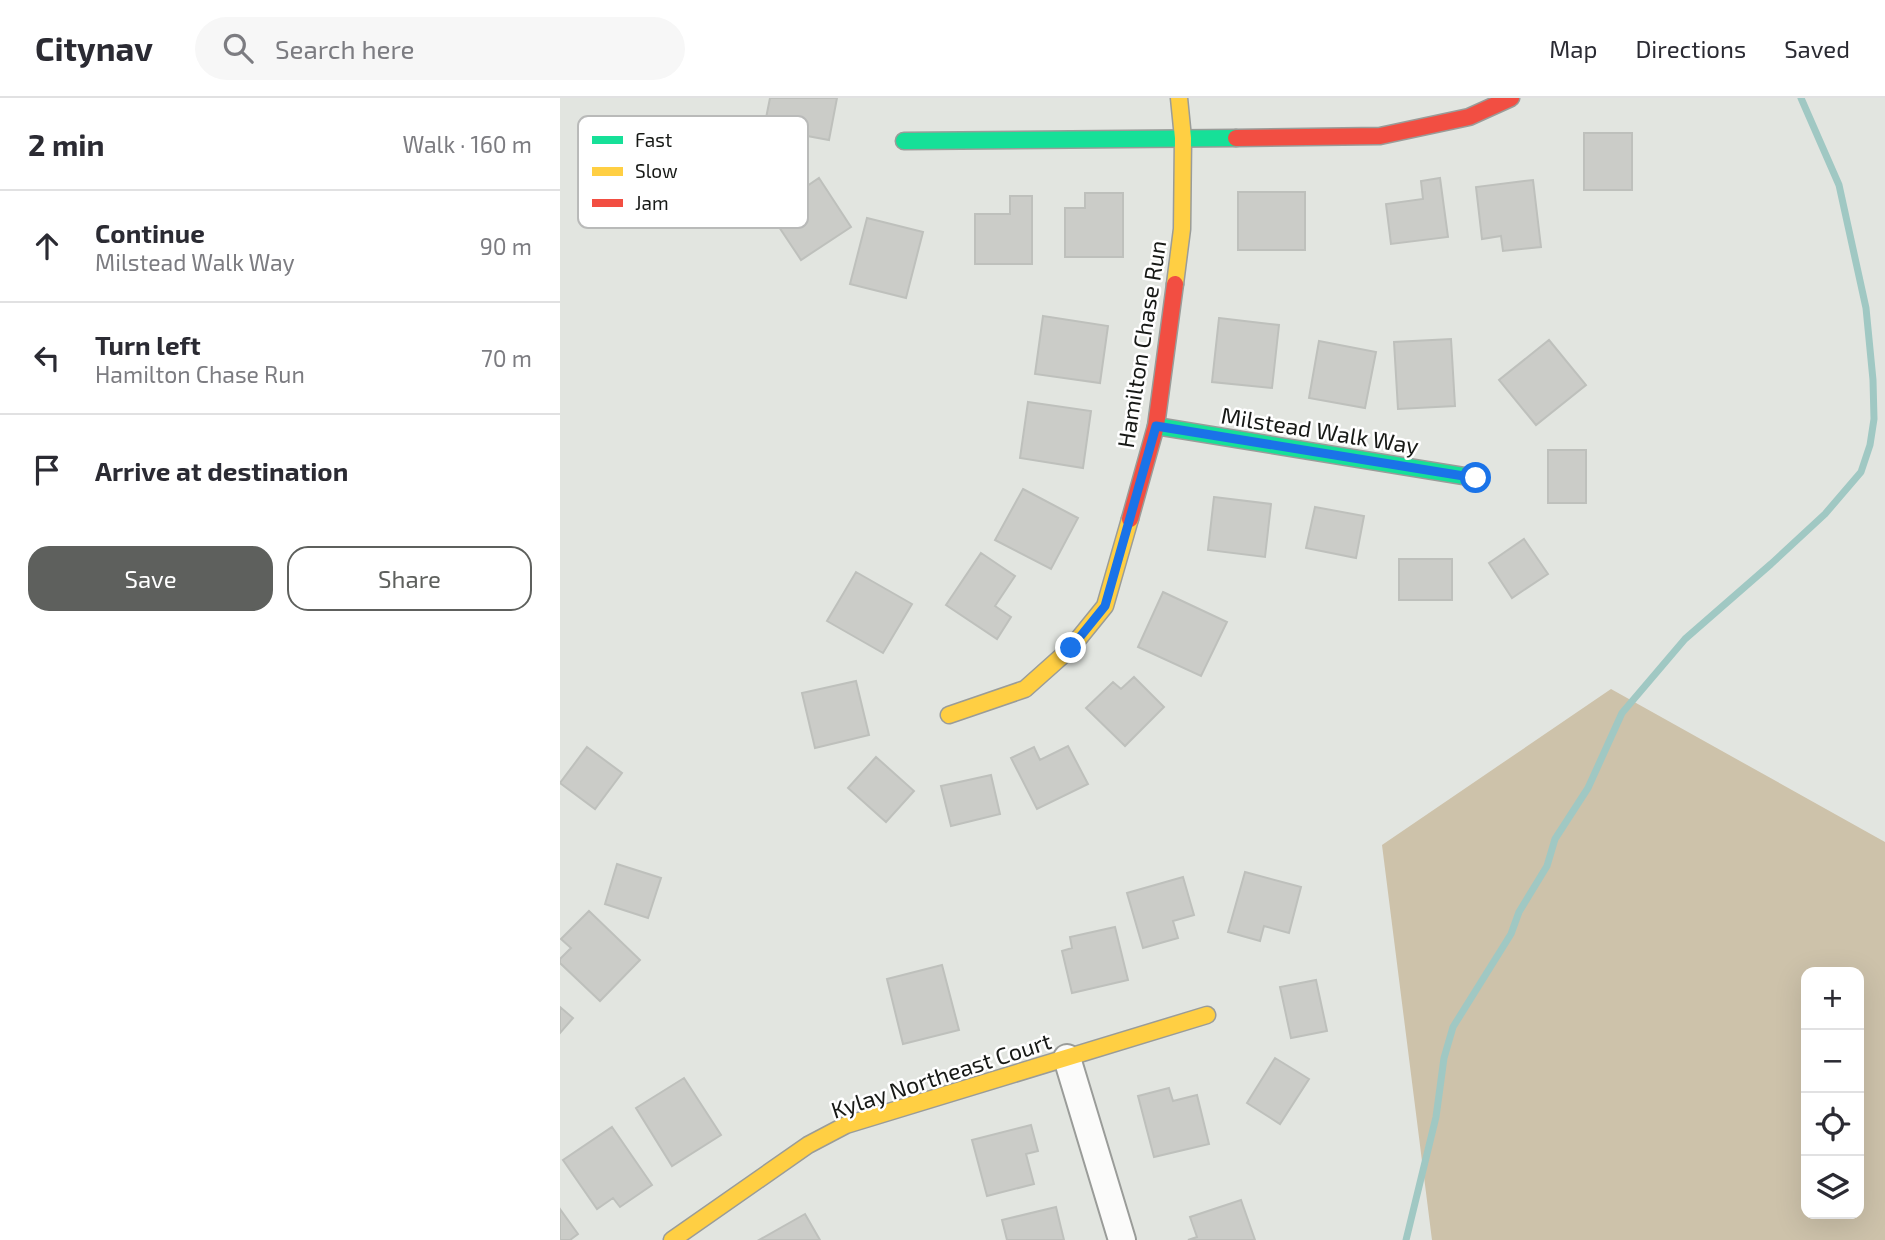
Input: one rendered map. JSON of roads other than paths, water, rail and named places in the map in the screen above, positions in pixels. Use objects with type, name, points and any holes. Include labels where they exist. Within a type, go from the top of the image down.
[{"type":"street","name":"Hamilton Chase Run","points":[[948,715],[1025,690],[1071,648],[1105,606],[1156,426],[1181,229],[1184,138],[1179,98]]},
{"type":"street","points":[[904,141],[1380,136],[1469,117],[1511,98]]},
{"type":"street","name":"Milstead Walk Way","points":[[1156,426],[1476,478]]},
{"type":"street","name":"Kylay Northeast Court","points":[[672,1240],[807,1145],[846,1125],[1207,1015]]},
{"type":"street","points":[[1066,1058],[1122,1240]]},
{"type":"waterway","points":[[1406,1240],[1436,1117],[1444,1058],[1453,1027],[1511,934],[1519,912],[1547,866],[1555,839],[1588,788],[1622,713],[1685,639],[1825,514],[1861,472],[1870,445],[1874,419],[1866,308],[1839,185],[1801,98]]}]
